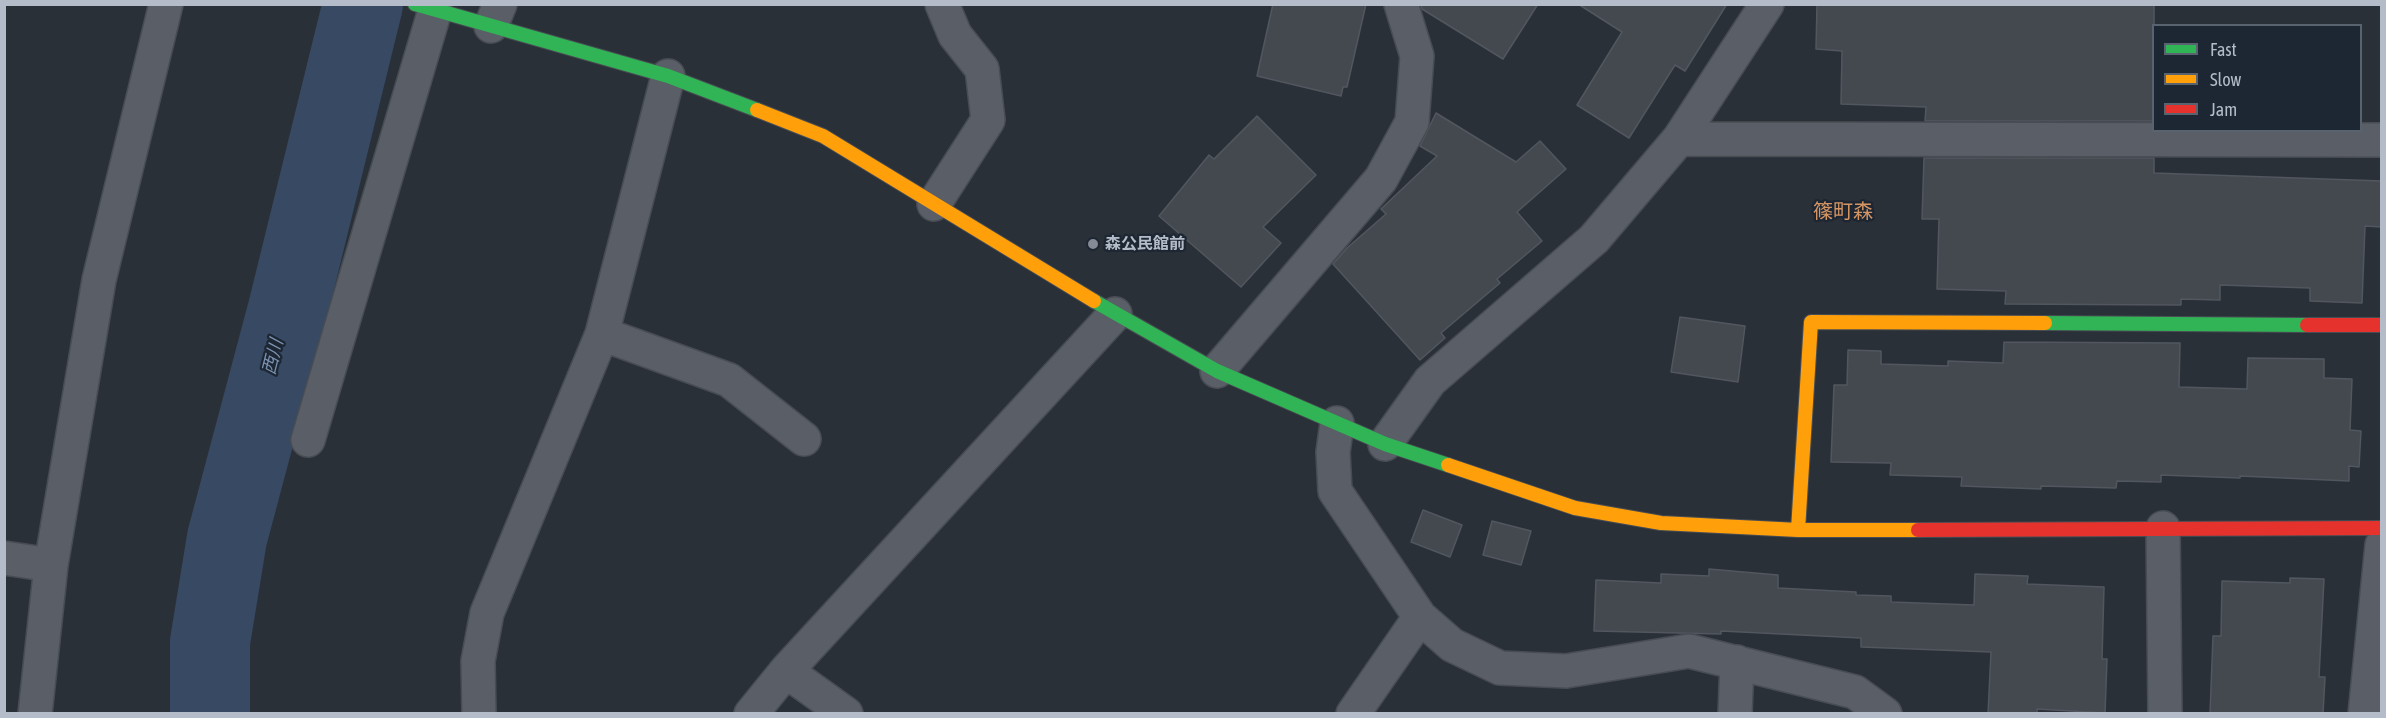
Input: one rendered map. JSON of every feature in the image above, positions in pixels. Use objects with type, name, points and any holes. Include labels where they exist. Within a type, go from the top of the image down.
[{"type":"street","points":[[35,714],[51,565],[99,280],[166,4]]},
{"type":"street","points":[[934,204],[988,120],[982,69],[955,35],[942,4]]},
{"type":"street","points":[[1217,371],[1381,180],[1412,122],[1417,57],[1401,4]]},
{"type":"street","points":[[1385,444],[1430,381],[1594,239],[1679,139],[1767,4]]},
{"type":"street","points":[[308,440],[425,7],[496,15],[668,76],[823,136],[1115,314],[1217,371],[1385,444],[1575,508],[1661,522],[1798,530],[2382,528]]},
{"type":"street","points":[[479,714],[478,661],[487,613],[602,334],[668,76]]},
{"type":"street","points":[[1679,139],[2382,140]]},
{"type":"street","points":[[751,714],[786,671],[1115,314]]},
{"type":"street","points":[[1798,530],[1811,322],[2382,325]]},
{"type":"street","points":[[602,334],[729,380],[804,439]]},
{"type":"street","points":[[1337,423],[1333,452],[1335,491],[1420,617],[1452,645],[1500,668],[1566,671],[1689,651],[1855,692],[1885,714]]},
{"type":"street","points":[[2163,528],[2165,714]]},
{"type":"street","points":[[2365,714],[2382,545]]},
{"type":"street","points":[[4,558],[51,565]]},
{"type":"street","points":[[1353,714],[1420,617]]},
{"type":"street","points":[[1735,714],[1737,662]]},
{"type":"street","points":[[786,671],[846,714]]},
{"type":"building","points":[[1273,4],[1366,4],[1347,87],[1343,87],[1341,96],[1257,76]]},
{"type":"building","points":[[1421,4],[1538,4],[1503,59],[1422,9]]},
{"type":"building","points":[[1578,4],[1727,4],[1685,71],[1675,65],[1629,138],[1577,105],[1622,32]]},
{"type":"building","points":[[1817,4],[2154,4],[2152,121],[1925,121],[1926,107],[1841,104],[1842,51],[1816,49]]},
{"type":"building","points":[[1436,113],[1516,162],[1540,141],[1566,169],[1517,212],[1542,241],[1497,279],[1500,283],[1441,333],[1445,338],[1420,360],[1333,264],[1347,248],[1386,214],[1381,209],[1437,156],[1420,146]]},
{"type":"building","points":[[1257,116],[1316,175],[1263,227],[1281,243],[1241,287],[1159,216],[1209,155],[1214,159]]},
{"type":"building","points":[[1924,158],[2154,158],[2154,173],[2382,181],[2382,227],[2365,226],[2362,303],[2310,301],[2310,288],[2220,285],[2220,300],[2181,299],[2181,305],[2005,304],[2006,291],[1937,289],[1939,219],[1922,219]]},
{"type":"building","points":[[1680,317],[1745,326],[1738,382],[1671,372]]},
{"type":"building","points":[[2004,342],[2180,343],[2179,387],[2247,389],[2248,358],[2324,359],[2324,378],[2352,379],[2350,430],[2361,431],[2359,467],[2349,466],[2349,481],[2161,475],[2161,482],[2117,481],[2116,488],[2041,486],[2041,489],[1961,486],[1962,477],[1890,475],[1891,463],[1831,462],[1834,385],[1847,385],[1848,350],[1881,351],[1881,364],[1948,366],[1948,361],[2003,363]]},
{"type":"building","points":[[1423,510],[1462,525],[1450,557],[1411,542]]},
{"type":"building","points":[[1492,521],[1531,531],[1521,565],[1483,555]]},
{"type":"building","points":[[1709,569],[1778,575],[1778,588],[1891,596],[1891,602],[1974,605],[1975,574],[2028,576],[2027,584],[2104,587],[2102,659],[2107,659],[2105,713],[2037,709],[2037,714],[1988,714],[1991,652],[1861,647],[1861,638],[1721,631],[1721,634],[1594,631],[1596,580],[1661,583],[1661,574],[1709,576]]},
{"type":"building","points":[[2290,578],[2324,579],[2319,677],[2325,677],[2323,714],[2210,714],[2213,636],[2221,636],[2222,581],[2290,583]]},
{"type":"waterway","name":"西川","points":[[210,714],[210,642],[227,538],[288,309],[363,4]]},
{"type":"traffic: fast","points":[[415,4],[668,76],[757,110]]},
{"type":"traffic: fast","points":[[1094,301],[1217,371],[1385,444],[1448,465]]},
{"type":"traffic: fast","points":[[2045,323],[2307,325]]},
{"type":"traffic: slow","points":[[757,110],[823,136],[1094,301]]},
{"type":"traffic: slow","points":[[1798,530],[1811,322],[2045,323]]},
{"type":"traffic: slow","points":[[1448,465],[1575,508],[1661,523],[1798,530],[1918,530]]},
{"type":"traffic: jam","points":[[2307,325],[2382,325]]},
{"type":"traffic: jam","points":[[1918,530],[2382,528]]},
{"type":"place","name":"森公民館前","points":[[1093,244]]},
{"type":"district","name":"篠町森","points":[[1843,212]]}]
